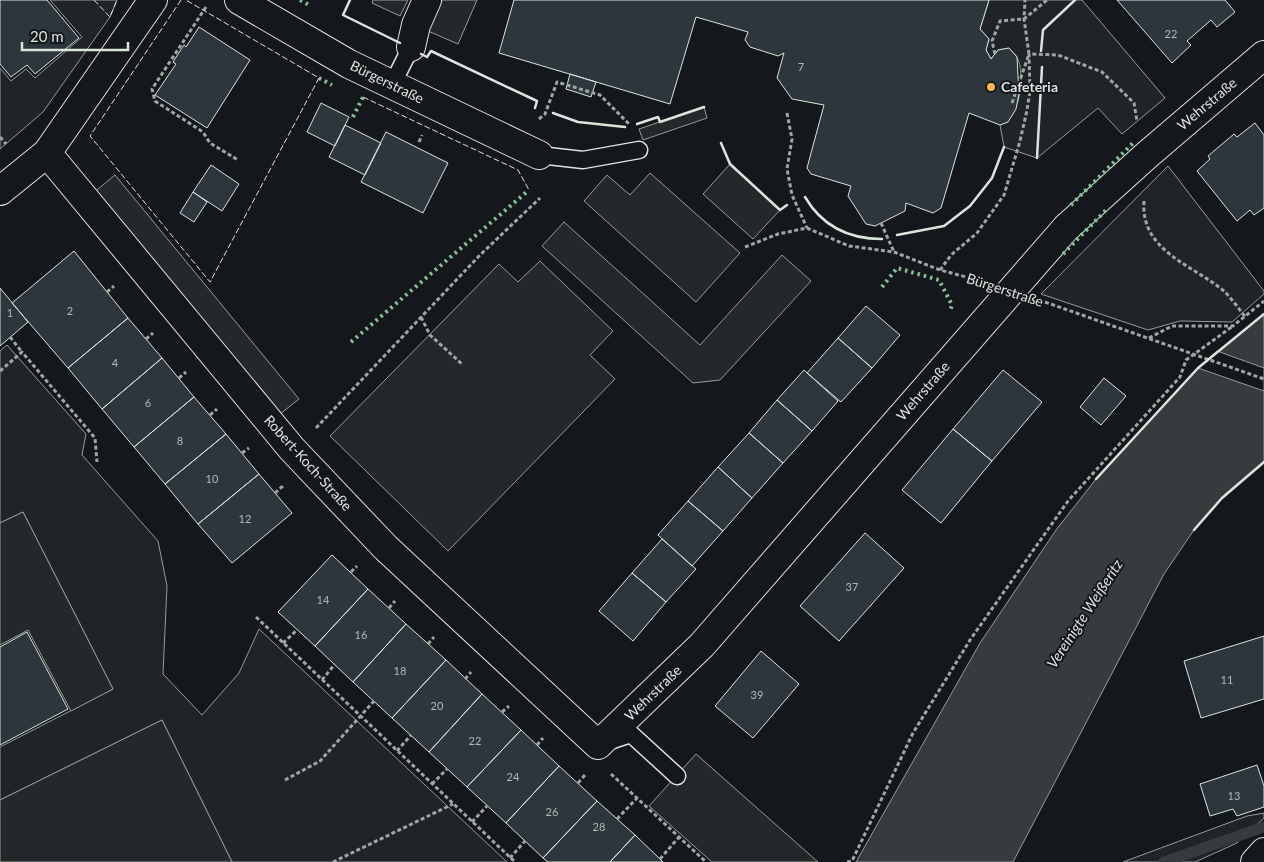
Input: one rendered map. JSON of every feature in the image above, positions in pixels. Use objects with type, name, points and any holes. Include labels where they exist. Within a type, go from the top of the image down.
[{"type":"street","points":[[0,191],[47,153],[153,0]]},
{"type":"street","name":"Bürgerstraße","points":[[239,0],[305,40],[392,85],[539,156]]},
{"type":"street","points":[[411,47],[416,25],[427,0]]},
{"type":"street","name":"Wehrstraße","points":[[601,756],[702,645],[1066,228],[1147,155],[1264,55]]},
{"type":"street","name":"Robert-Koch-Straße","points":[[47,153],[292,449],[386,548],[601,756]]},
{"type":"street","points":[[1255,862],[1264,852]]},
{"type":"lane","points":[[392,85],[411,47]]},
{"type":"lane","points":[[539,156],[583,160],[639,150]]},
{"type":"lane","points":[[601,756],[631,734],[676,776]]},
{"type":"path","points":[[940,270],[951,255],[977,233],[1004,195],[1020,141],[1029,101],[1029,54],[1024,19],[1025,0]]},
{"type":"path","points":[[995,54],[992,40],[1000,21],[1024,19],[1047,0]]},
{"type":"path","points":[[204,11],[152,90],[153,96],[155,101],[203,132],[210,143],[238,160]]},
{"type":"path","points":[[1012,103],[1029,54]]},
{"type":"path","points":[[1029,54],[1058,55],[1102,72],[1134,104],[1152,172],[1144,203],[1145,219],[1162,250],[1224,292],[1246,318]]},
{"type":"path","points":[[535,124],[544,114],[557,82],[600,95],[631,126],[632,133]]},
{"type":"path","points":[[745,247],[778,234],[807,228],[792,195],[788,178],[787,169],[792,139],[787,114]]},
{"type":"path","points":[[292,449],[323,423],[480,255],[540,198]]},
{"type":"path","points":[[880,223],[894,252]]},
{"type":"path","name":"Bürgerstraße","points":[[807,228],[848,246],[894,252],[940,270],[1012,289],[1194,353],[1264,380]]},
{"type":"path","points":[[847,862],[852,861],[913,733],[970,640],[1068,502],[1180,377],[1186,360],[1246,318],[1264,302]]},
{"type":"path","points":[[421,317],[430,335],[463,365]]},
{"type":"path","points":[[1150,338],[1172,326],[1234,326]]},
{"type":"path","points":[[10,337],[95,438],[96,462]]},
{"type":"path","points":[[0,371],[22,352]]},
{"type":"path","points":[[256,617],[515,862]]},
{"type":"path","points":[[283,643],[297,630]]},
{"type":"path","points":[[322,680],[335,664]]},
{"type":"path","points":[[285,780],[320,761],[374,701]]},
{"type":"path","points":[[397,751],[411,735]]},
{"type":"path","points":[[601,756],[637,798],[706,862]]},
{"type":"path","points":[[432,784],[447,769]]},
{"type":"path","points":[[617,819],[637,798]]},
{"type":"path","points":[[333,862],[453,804]]},
{"type":"path","points":[[472,822],[487,806]]},
{"type":"path","points":[[660,859],[679,837]]},
{"type":"path","points":[[510,858],[526,841]]},
{"type":"shaded area","points":[[50,0],[117,0],[110,17],[43,112],[0,149],[0,68],[11,81],[26,69],[35,78],[82,37]]},
{"type":"shaded area","points":[[373,0],[408,0],[400,16],[372,3]]},
{"type":"shaded area","points":[[442,0],[477,0],[458,44],[428,31]]},
{"type":"shaded area","points":[[989,0],[1082,0],[1165,98],[1122,134],[1098,108],[1037,158],[1004,147],[1000,125],[1007,121],[1017,105],[1021,74],[1017,57],[1009,48],[998,50],[991,59],[986,50],[989,39],[980,29]]},
{"type":"shaded area","points":[[704,107],[707,118],[643,140],[639,129]]},
{"type":"shaded area","points":[[730,164],[780,210],[753,239],[703,194]]},
{"type":"shaded area","points":[[1168,166],[1264,291],[1264,294],[1232,322],[1180,321],[1148,330],[1041,294]]},
{"type":"shaded area","points":[[650,173],[740,253],[696,302],[584,201],[607,175],[630,195]]},
{"type":"shaded area","points":[[115,175],[299,399],[270,422],[86,199]]},
{"type":"shaded area","points":[[564,222],[700,345],[782,255],[811,281],[720,380],[693,383],[542,246]]},
{"type":"shaded area","points":[[540,261],[613,331],[590,355],[615,379],[448,551],[330,436],[499,264],[518,282]]},
{"type":"shaded area","points":[[7,345],[86,434],[82,455],[158,541],[167,586],[163,674],[202,715],[239,673],[259,629],[507,862],[232,862],[162,720],[0,800],[0,747],[113,689],[23,512],[0,523],[0,351]]},
{"type":"shaded area","points":[[23,512],[113,689],[71,711],[28,630],[0,645],[0,523]]},
{"type":"shaded area","points":[[162,720],[232,862],[0,862],[0,800]]},
{"type":"shaded area","points":[[696,754],[818,862],[712,862],[649,806]]},
{"type":"shaded area","points":[[1264,813],[1264,818],[1237,843],[1195,862],[1123,862],[1247,816]]},
{"type":"water","name":"Vereinigte Weißeritz","points":[[1264,314],[1264,462],[1222,498],[1194,530],[1164,574],[1013,862],[856,862],[980,643],[1056,530],[1096,479],[1198,368]]},
{"type":"pier","points":[[1217,351],[1264,368],[1264,391],[1198,368]]},
{"type":"building","points":[[0,0],[47,0],[79,38],[35,74],[27,65],[11,77],[0,64]]},
{"type":"building","points":[[514,0],[989,0],[980,29],[989,39],[986,50],[991,59],[998,50],[1009,48],[1017,57],[1019,94],[1016,109],[1008,122],[1000,125],[969,113],[941,208],[933,213],[906,203],[905,211],[875,226],[866,224],[848,196],[851,186],[811,174],[807,168],[824,105],[792,99],[777,78],[784,53],[778,56],[750,47],[745,40],[748,32],[696,17],[670,104],[499,53]]},
{"type":"building","points":[[1117,0],[1225,0],[1235,12],[1217,27],[1211,20],[1187,41],[1191,45],[1172,63]]},
{"type":"building","points":[[199,27],[250,60],[207,128],[155,95],[176,64],[173,62],[178,54],[184,45],[186,47]]},
{"type":"building","points":[[570,74],[596,82],[591,97],[566,89]]},
{"type":"building","points":[[321,103],[349,117],[335,146],[307,132]]},
{"type":"building","points":[[1255,123],[1264,135],[1264,208],[1254,215],[1250,210],[1237,221],[1197,171],[1210,159],[1208,156],[1234,134],[1237,137]]},
{"type":"building","points":[[345,125],[381,143],[365,175],[329,157]]},
{"type":"building","points":[[386,132],[448,163],[423,213],[361,182]]},
{"type":"building","points":[[211,165],[239,184],[222,211],[193,192]]},
{"type":"building","points":[[193,192],[207,202],[194,222],[180,213]]},
{"type":"building","points":[[74,251],[128,318],[68,368],[12,303]]},
{"type":"building","points":[[0,288],[28,322],[0,346]]},
{"type":"building","points":[[866,306],[900,335],[872,368],[838,338]]},
{"type":"building","points":[[128,318],[162,358],[102,409],[68,368]]},
{"type":"building","points":[[838,338],[872,368],[841,402],[807,373]]},
{"type":"building","points":[[162,358],[194,397],[134,447],[102,409]]},
{"type":"building","points":[[804,370],[838,401],[812,431],[777,400]]},
{"type":"building","points":[[1003,370],[1042,402],[992,461],[953,429]]},
{"type":"building","points":[[1104,378],[1126,396],[1101,425],[1080,407]]},
{"type":"building","points":[[194,397],[226,434],[165,484],[134,447]]},
{"type":"building","points":[[777,400],[812,431],[783,463],[749,433]]},
{"type":"building","points":[[953,429],[992,461],[941,523],[902,490]]},
{"type":"building","points":[[749,433],[783,463],[752,498],[718,467]]},
{"type":"building","points":[[226,434],[259,474],[198,524],[165,484]]},
{"type":"building","points":[[718,467],[752,498],[723,531],[688,501]]},
{"type":"building","points":[[259,474],[292,513],[232,563],[198,524]]},
{"type":"building","points":[[688,501],[723,531],[692,566],[658,535]]},
{"type":"building","points":[[865,533],[904,568],[839,641],[800,606]]},
{"type":"building","points":[[662,539],[696,569],[666,602],[632,573]]},
{"type":"building","points":[[332,555],[368,589],[315,646],[278,612]]},
{"type":"building","points":[[632,573],[666,602],[633,641],[599,611]]},
{"type":"building","points":[[368,589],[406,624],[353,682],[315,646]]},
{"type":"building","points":[[406,624],[446,660],[392,718],[353,682]]},
{"type":"building","points":[[27,632],[68,709],[0,745],[0,647]]},
{"type":"building","points":[[1264,636],[1264,699],[1201,718],[1184,661]]},
{"type":"building","points":[[761,651],[799,684],[753,738],[715,706]]},
{"type":"building","points":[[446,660],[482,694],[429,752],[392,718]]},
{"type":"building","points":[[482,694],[521,730],[467,787],[429,752]]},
{"type":"building","points":[[521,730],[559,766],[506,823],[467,787]]},
{"type":"building","points":[[1257,765],[1264,786],[1264,807],[1237,816],[1233,809],[1210,816],[1200,784]]},
{"type":"building","points":[[559,766],[597,801],[543,858],[506,823]]},
{"type":"building","points":[[597,801],[635,835],[610,862],[548,862],[543,858]]},
{"type":"building","points":[[635,835],[660,859],[663,862],[610,862]]},
{"type":"waterway","points":[[1164,862],[1264,827]]},
{"type":"hedge","points":[[300,0],[309,5]]},
{"type":"hedge","points":[[319,78],[332,85]]},
{"type":"hedge","points":[[353,117],[363,97]]},
{"type":"hedge","points":[[1071,205],[1133,143]]},
{"type":"hedge","points":[[351,342],[529,190]]},
{"type":"hedge","points":[[1063,254],[1107,209]]},
{"type":"hedge","points":[[882,287],[897,268],[939,280],[952,305],[950,311]]},
{"type":"fence","points":[[94,0],[110,17],[117,0]]},
{"type":"fence","points":[[181,0],[90,136],[210,282],[319,78],[186,0]]},
{"type":"fence","points":[[363,97],[518,170],[529,190]]},
{"type":"wall","points":[[350,0],[343,15],[400,43]]},
{"type":"wall","points":[[1041,51],[1043,30],[1075,0]]},
{"type":"wall","points":[[421,54],[427,57],[431,51],[537,101],[535,108]]},
{"type":"wall","points":[[1037,158],[1042,67]]},
{"type":"wall","points":[[637,124],[658,117],[660,122],[704,107]]},
{"type":"wall","points":[[553,113],[578,122],[625,127]]},
{"type":"wall","points":[[721,143],[730,164],[780,210],[787,205]]},
{"type":"wall","points":[[897,235],[944,226],[970,206],[992,178],[1004,147]]},
{"type":"wall","points":[[805,197],[820,216],[838,229],[858,237],[882,239]]},
{"type":"wall","points":[[1096,479],[1198,368],[1264,314]]},
{"type":"wall","points":[[1194,530],[1222,498],[1264,462]]},
{"type":"place","name":"Cafeteria","points":[[991,87]]}]
